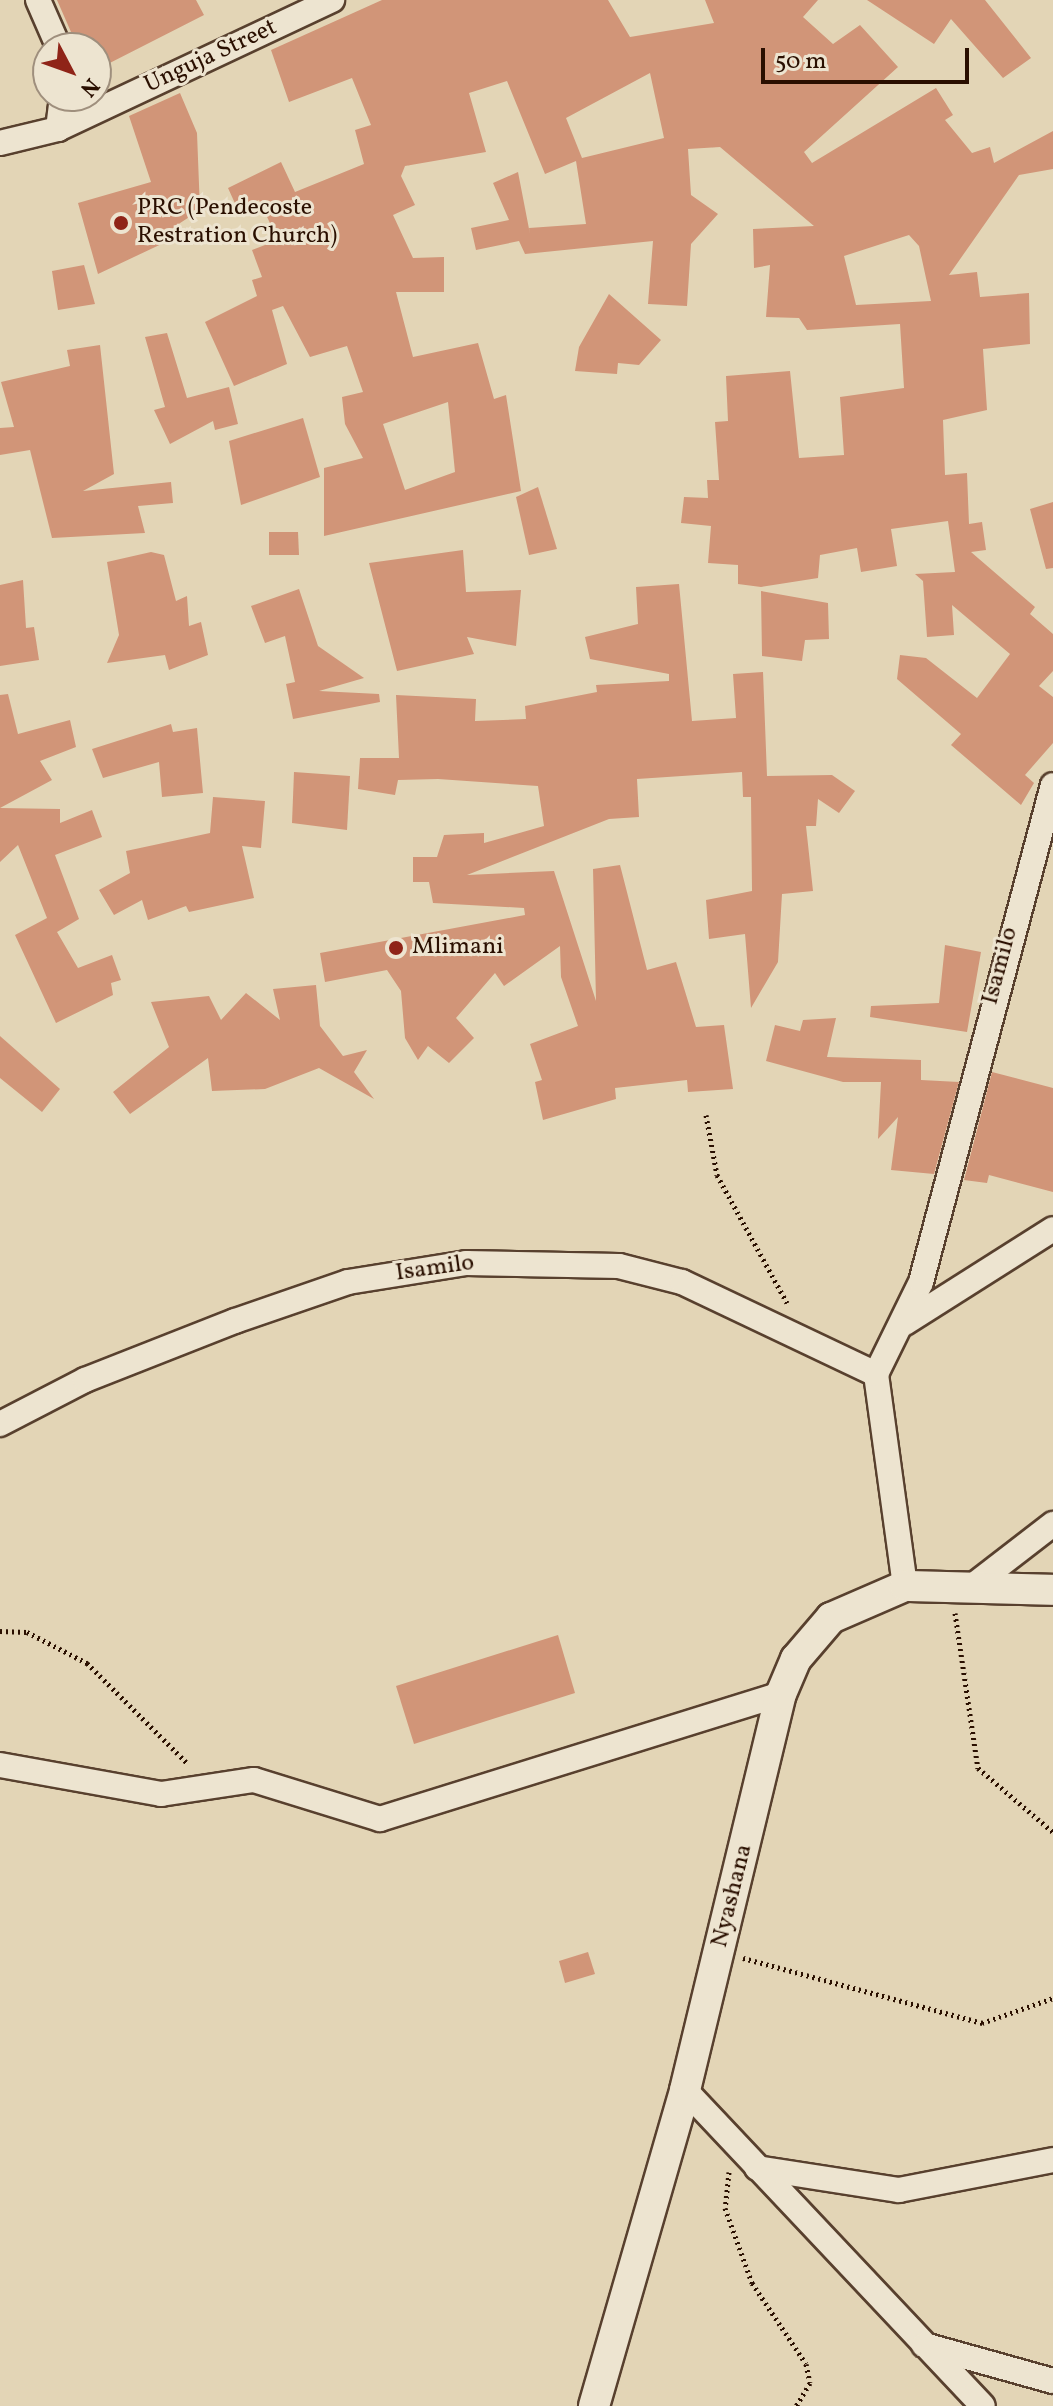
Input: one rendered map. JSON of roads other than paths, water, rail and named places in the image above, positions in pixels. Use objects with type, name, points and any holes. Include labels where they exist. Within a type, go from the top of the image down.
[{"type":"street","points":[[38,0],[52,32]]},
{"type":"street","name":"Unguja Street","points":[[0,143],[58,129],[332,0]]},
{"type":"street","points":[[58,129],[60,112]]},
{"type":"street","name":"Isamilo","points":[[0,1424],[85,1380],[235,1321],[348,1282],[466,1263],[619,1266],[721,1297],[876,1374],[905,1323],[1053,785]]},
{"type":"street","points":[[905,1323],[1053,1229]]},
{"type":"street","points":[[876,1374],[905,1586]]},
{"type":"street","points":[[961,1585],[1053,1524]]},
{"type":"street","name":"Nyashana","points":[[594,2406],[685,2090],[781,1694],[796,1659],[831,1618],[905,1586],[961,1585],[1053,1590]]},
{"type":"street","points":[[0,1765],[115,1791],[213,1788],[254,1780],[347,1814],[414,1814],[781,1694]]},
{"type":"street","points":[[685,2090],[920,2344],[983,2406]]},
{"type":"street","points":[[749,2160],[899,2190],[1053,2160]]},
{"type":"street","points":[[920,2344],[1053,2381]]},
{"type":"place","name":"PRC (Pendecoste Restration Church)","points":[[121,223]]},
{"type":"place","name":"Mlimani","points":[[396,948]]}]
